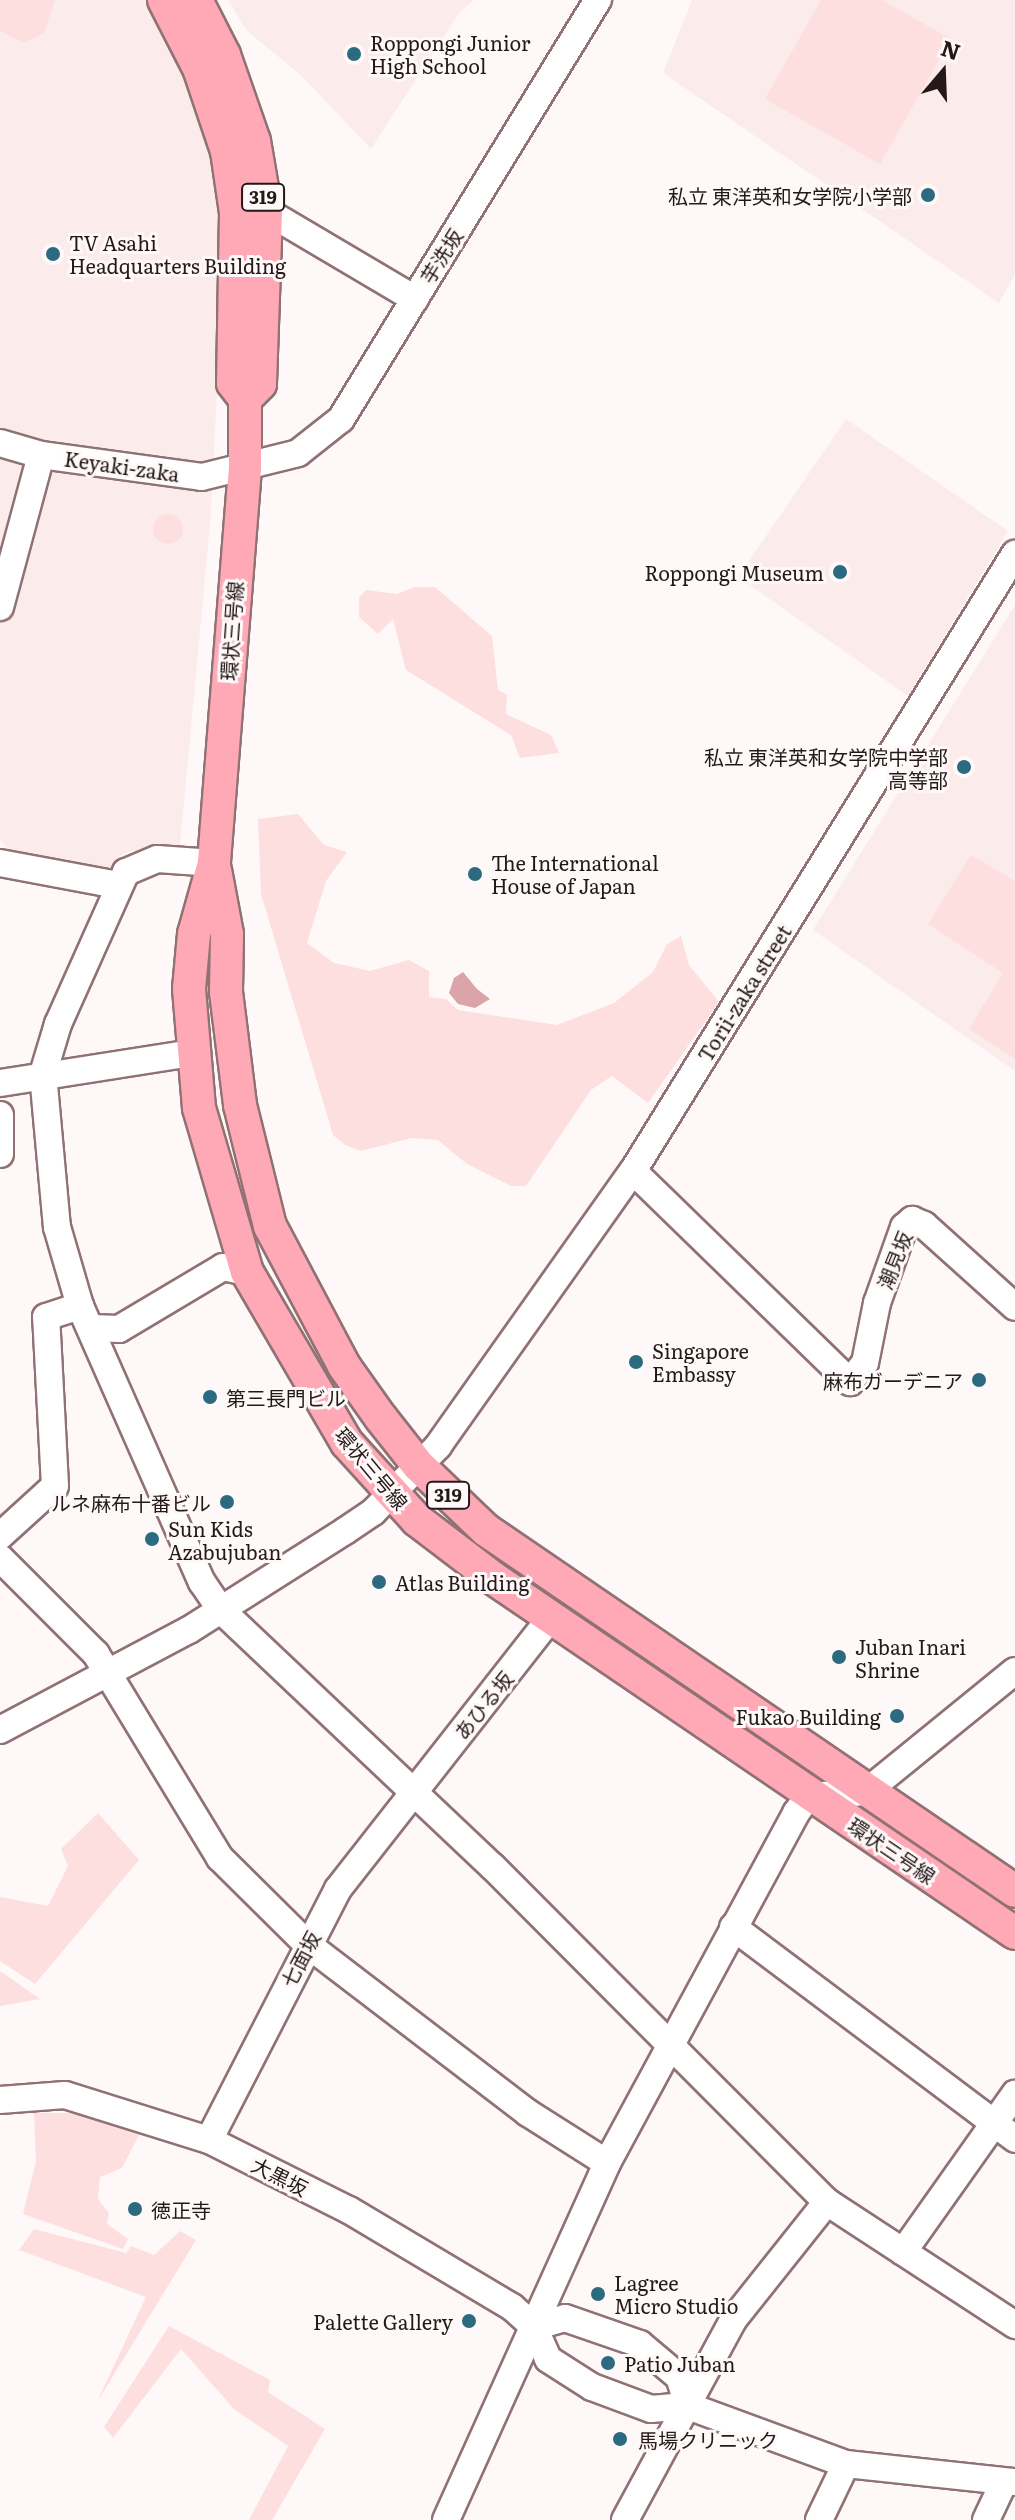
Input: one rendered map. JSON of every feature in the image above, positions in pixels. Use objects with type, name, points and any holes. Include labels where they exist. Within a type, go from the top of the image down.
[{"type":"main road","name":"環状三号線","points":[[164,0],[199,68],[227,151],[236,213],[233,383],[245,399],[245,468],[214,863],[194,934],[189,989],[199,1108],[247,1272],[310,1386],[391,1495],[456,1551],[809,1796],[1015,1933]]},
{"type":"main road","name":"環状三号線","points":[[196,0],[224,55],[254,141],[266,211],[260,384],[245,399]]},
{"type":"main road","name":"環状三号線","points":[[214,863],[227,934],[226,992],[238,1092],[270,1226],[344,1366],[418,1465],[503,1543],[1015,1891]]},
{"type":"street","name":"芋洗坂","points":[[245,468],[298,453],[341,419],[598,0]]},
{"type":"street","points":[[266,211],[415,299]]},
{"type":"street","name":"Keyaki-zaka","points":[[0,443],[41,455],[202,477],[245,468]]},
{"type":"street","points":[[0,607],[41,455]]},
{"type":"street","name":"Torii-zaka street","points":[[0,1730],[106,1676],[221,1610],[345,1531],[391,1495],[438,1446],[633,1171],[1015,554]]},
{"type":"street","points":[[214,863],[157,859],[126,872],[117,885],[58,1024],[43,1074],[57,1227],[86,1317],[202,1582],[221,1610],[413,1793],[827,2202],[1015,2325]]},
{"type":"street","points":[[0,863],[117,885]]},
{"type":"street","points":[[0,1083],[192,1053]]},
{"type":"street","points":[[0,1115],[0,1154]]},
{"type":"street","name":"潮見坂","points":[[633,1171],[850,1382],[865,1363],[877,1303],[904,1227],[912,1220],[924,1225],[1015,1307]]},
{"type":"street","points":[[0,1536],[55,1486],[46,1317],[86,1317],[119,1329],[223,1267],[247,1272]]},
{"type":"street","points":[[0,1558],[96,1654],[106,1676],[220,1858],[307,1944],[528,2113],[607,2163]]},
{"type":"street","name":"あひる坂","points":[[413,1793],[551,1617]]},
{"type":"street","points":[[446,2520],[607,2163],[733,1927],[809,1796],[866,1792],[1015,1671]]},
{"type":"street","name":"七面坂","points":[[209,2140],[307,1944],[338,1889],[413,1793]]},
{"type":"street","points":[[733,1927],[1005,2132]]},
{"type":"street","points":[[903,2252],[1005,2132],[1015,2094]]},
{"type":"street","name":"大黒坂","points":[[0,2100],[65,2095],[209,2140],[349,2210],[512,2307],[534,2327]]},
{"type":"street","points":[[625,2520],[733,2320],[827,2202]]},
{"type":"street","points":[[534,2327],[565,2318],[640,2344],[679,2377],[688,2406]]},
{"type":"street","points":[[534,2327],[548,2359],[592,2387],[651,2409],[688,2406],[846,2464],[1009,2482],[986,2520]]},
{"type":"street","points":[[819,2520],[846,2464]]},
{"type":"shaded area","points":[[0,0],[147,0],[184,71],[212,150],[219,202],[222,300],[210,524],[180,845],[162,853],[130,851],[118,857],[111,870],[12,854],[0,839]]},
{"type":"shaded area","points":[[0,0],[55,0],[44,33],[24,43],[0,31]]},
{"type":"shaded area","name":"Roppongi Junior High School","points":[[228,0],[474,0],[459,13],[371,149],[302,76],[247,31]]},
{"type":"shaded area","name":"私立 東洋英和女学院小学部","points":[[692,0],[1015,0],[1015,274],[999,303],[663,73]]},
{"type":"shaded area","points":[[821,0],[882,0],[951,39],[880,164],[765,99]]},
{"type":"shaded area","points":[[846,419],[1008,531],[908,696],[738,577]]},
{"type":"shaded area","points":[[168,514],[179,518],[183,529],[179,540],[168,544],[157,540],[153,529],[157,518]]},
{"type":"shaded area","points":[[415,587],[435,587],[492,636],[498,690],[507,695],[506,714],[551,735],[559,753],[520,758],[511,735],[406,670],[393,619],[378,634],[359,617],[359,598],[366,590],[397,594]]},
{"type":"shaded area","name":"私立 東洋英和女学院中学部 高等部","points":[[1015,605],[1015,1071],[813,930]]},
{"type":"shaded area","points":[[298,814],[324,845],[347,852],[326,881],[307,943],[334,963],[370,971],[409,960],[429,971],[429,997],[446,999],[458,1010],[557,1025],[614,1003],[653,972],[667,944],[681,936],[689,965],[719,1002],[648,1103],[612,1076],[591,1090],[526,1186],[511,1186],[467,1164],[438,1140],[412,1138],[361,1151],[345,1145],[333,1135],[261,894],[258,819]]},
{"type":"shaded area","points":[[971,855],[1015,881],[1015,1059],[969,1029],[1003,973],[928,924]]},
{"type":"shaded area","points":[[463,972],[490,999],[475,1008],[458,1004],[449,993],[454,978]]},
{"type":"shaded area","points":[[98,1813],[139,1860],[35,1984],[0,1961],[0,1897],[48,1906],[68,1866],[61,1849]]},
{"type":"shaded area","points":[[0,1971],[40,1999],[0,2006]]},
{"type":"shaded area","points":[[34,2113],[81,2113],[139,2135],[122,2168],[100,2177],[98,2199],[109,2213],[107,2224],[128,2239],[123,2249],[23,2214],[36,2161]]},
{"type":"shaded area","points":[[34,2229],[126,2253],[131,2246],[154,2255],[180,2231],[196,2240],[96,2404],[146,2297],[19,2250]]},
{"type":"shaded area","points":[[169,2326],[270,2380],[268,2392],[325,2429],[272,2520],[249,2520],[288,2446],[234,2409],[181,2349],[113,2438],[104,2427]]},
{"type":"place","name":"Roppongi Junior High School","points":[[354,54]]},
{"type":"place","name":"私立 東洋英和女学院小学部","points":[[928,195]]},
{"type":"place","name":"TV Asahi Headquarters Building","points":[[53,254]]},
{"type":"place","name":"Roppongi Museum","points":[[840,572]]},
{"type":"place","name":"私立 東洋英和女学院中学部 高等部","points":[[964,767]]},
{"type":"place","name":"The International House of Japan","points":[[475,874]]},
{"type":"place","name":"Singapore Embassy","points":[[636,1362]]},
{"type":"place","name":"麻布ガーデニア","points":[[979,1380]]},
{"type":"place","name":"第三長門ビル","points":[[210,1397]]},
{"type":"place","name":"ルネ麻布十番ビル","points":[[227,1502]]},
{"type":"place","name":"Sun Kids Azabujuban","points":[[152,1539]]},
{"type":"place","name":"Atlas Building","points":[[379,1582]]},
{"type":"place","name":"Juban Inari Shrine","points":[[839,1657]]},
{"type":"place","name":"Fukao Building","points":[[897,1716]]},
{"type":"place","name":"徳正寺","points":[[135,2209]]},
{"type":"place","name":"Lagree Micro Studio","points":[[598,2294]]},
{"type":"place","name":"Palette Gallery","points":[[469,2321]]},
{"type":"place","name":"Patio Juban","points":[[608,2363]]},
{"type":"place","name":"馬場クリニック","points":[[620,2439]]}]
